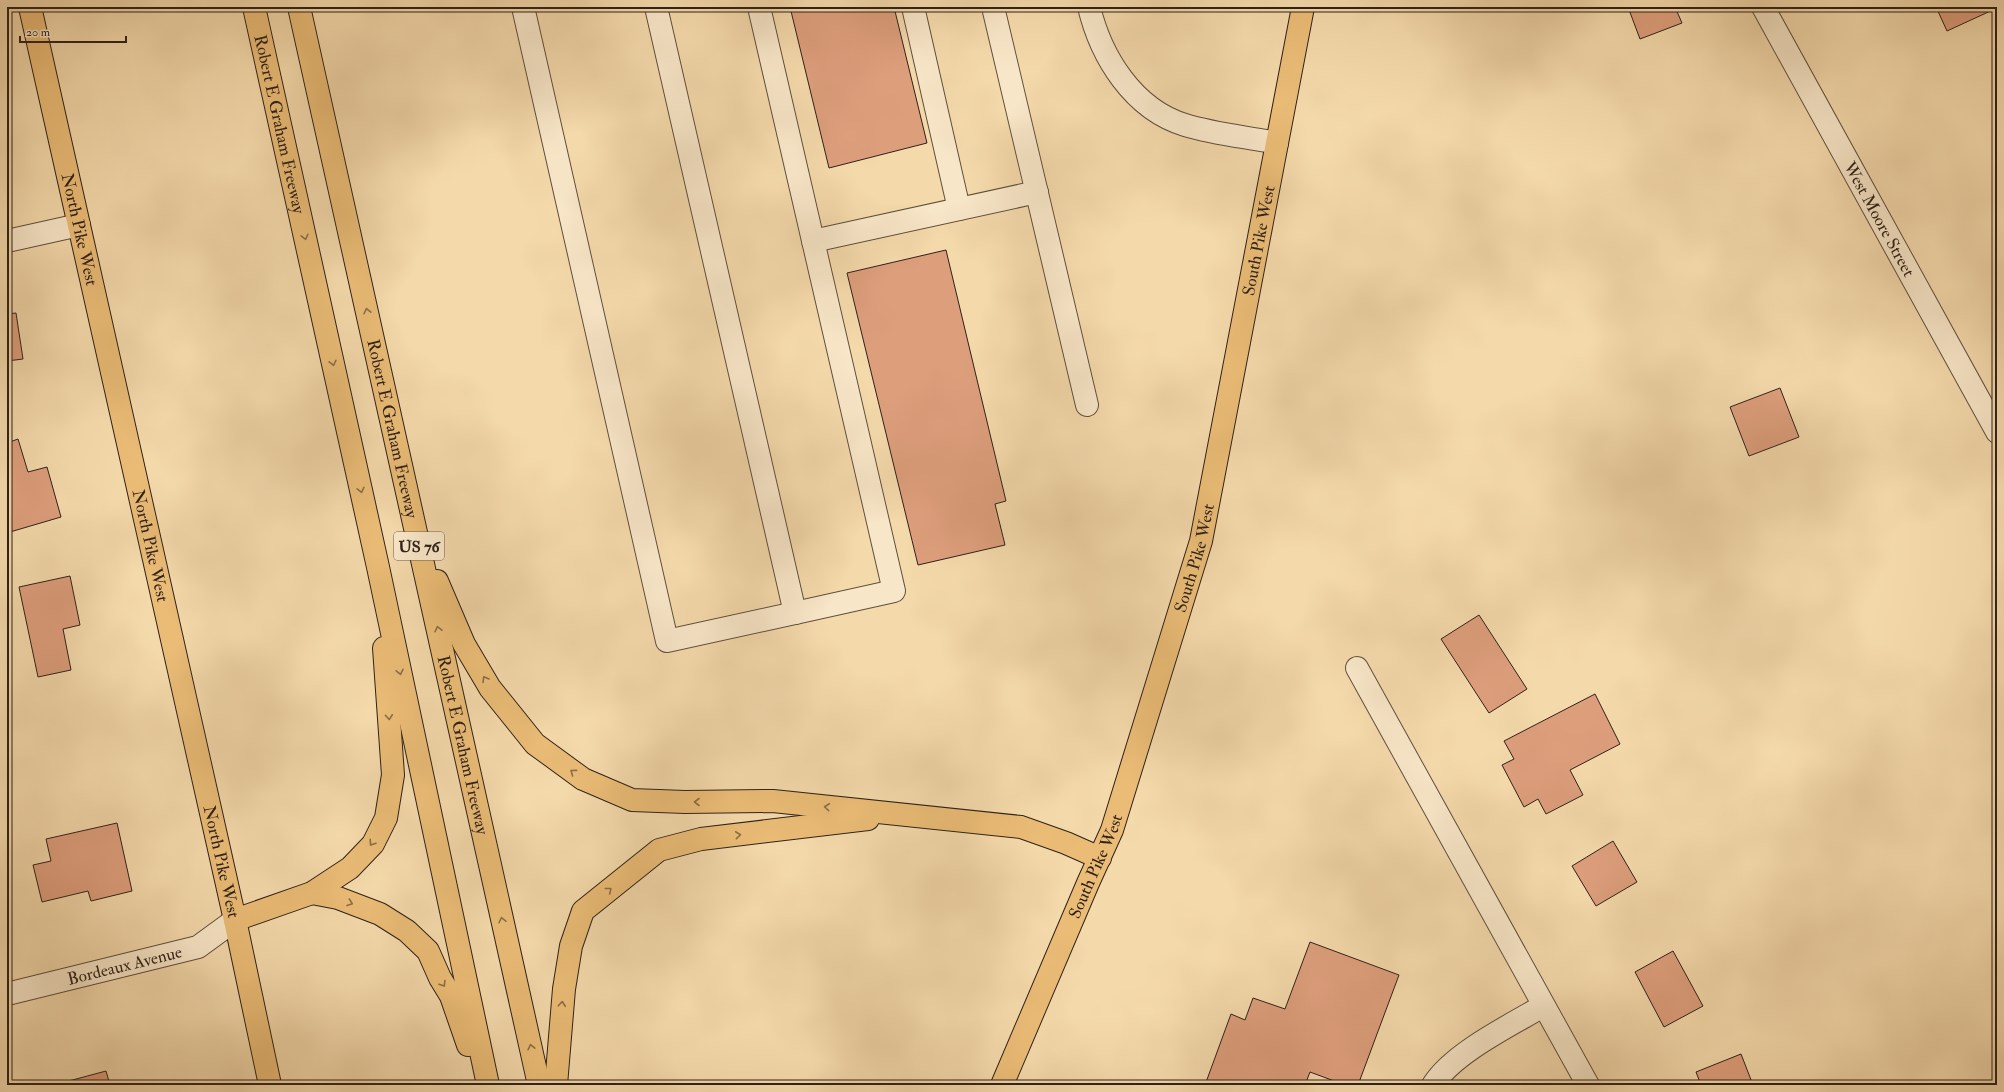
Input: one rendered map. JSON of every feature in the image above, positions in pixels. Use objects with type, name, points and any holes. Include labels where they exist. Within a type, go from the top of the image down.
[{"type":"main road","name":"North Pike West","points":[[30,7],[235,920],[270,1085]]},
{"type":"main road","name":"Robert E Graham Freeway","points":[[254,7],[378,567],[488,1085]]},
{"type":"main road","name":"Robert E Graham Freeway","points":[[299,7],[539,1085]]},
{"type":"main road","name":"South Pike West","points":[[1002,1085],[1112,830],[1201,541],[1303,7]]},
{"type":"main road","points":[[416,534],[464,644],[490,688],[535,744],[583,779],[632,800],[685,802],[773,801],[1021,827],[1066,843],[1100,858]]},
{"type":"main road","points":[[235,920],[312,893],[350,868],[373,844],[386,818],[392,775],[378,567]]},
{"type":"main road","points":[[556,1085],[564,989],[571,946],[583,911],[659,850],[701,839],[907,814]]},
{"type":"main road","points":[[312,893],[338,898],[380,914],[406,931],[428,951],[440,978],[451,996],[482,1085]]},
{"type":"street","points":[[523,7],[667,641],[894,591],[760,7]]},
{"type":"street","points":[[656,7],[794,613]]},
{"type":"street","points":[[913,7],[959,209]]},
{"type":"street","points":[[994,7],[1087,405]]},
{"type":"street","points":[[1089,7],[1106,56],[1130,90],[1155,110],[1184,124],[1277,144]]},
{"type":"street","name":"West Moore Street","points":[[1763,7],[1997,432]]},
{"type":"street","points":[[813,241],[1037,192]]},
{"type":"street","points":[[7,241],[79,225]]},
{"type":"street","points":[[1357,668],[1588,1085]]},
{"type":"street","name":"Bordeaux Avenue","points":[[7,994],[198,947],[235,920]]},
{"type":"street","points":[[1434,1085],[1437,1079],[1467,1052],[1543,1006]]},
{"type":"building","points":[[790,7],[894,7],[927,143],[829,168]]},
{"type":"building","points":[[1628,7],[1675,7],[1682,23],[1640,39]]},
{"type":"building","points":[[1936,7],[1997,7],[1997,8],[1947,31]]},
{"type":"building","points":[[946,250],[1006,501],[995,504],[1005,545],[918,565],[847,273]]},
{"type":"building","points":[[16,313],[23,359],[7,361],[7,314]]},
{"type":"building","points":[[1780,388],[1799,437],[1749,456],[1730,407]]},
{"type":"building","points":[[18,439],[28,472],[47,467],[61,517],[10,532],[7,522],[7,443]]},
{"type":"building","points":[[70,576],[80,625],[63,629],[71,670],[38,677],[19,587]]},
{"type":"building","points":[[1479,615],[1527,689],[1489,713],[1441,639]]},
{"type":"building","points":[[1595,694],[1620,744],[1570,770],[1583,795],[1546,814],[1538,799],[1524,807],[1502,765],[1514,759],[1504,741]]},
{"type":"building","points":[[117,823],[132,891],[91,901],[88,891],[42,902],[33,865],[51,861],[46,839]]},
{"type":"building","points":[[1613,841],[1637,882],[1596,906],[1572,866]]},
{"type":"building","points":[[1310,942],[1399,975],[1358,1085],[1345,1085],[1310,1072],[1305,1085],[1205,1085],[1231,1014],[1245,1020],[1253,998],[1285,1009]]},
{"type":"building","points":[[1673,951],[1703,1006],[1664,1027],[1635,972]]},
{"type":"building","points":[[1741,1054],[1753,1085],[1701,1085],[1696,1072]]},
{"type":"building","points":[[106,1071],[110,1085],[66,1085],[65,1082]]}]
